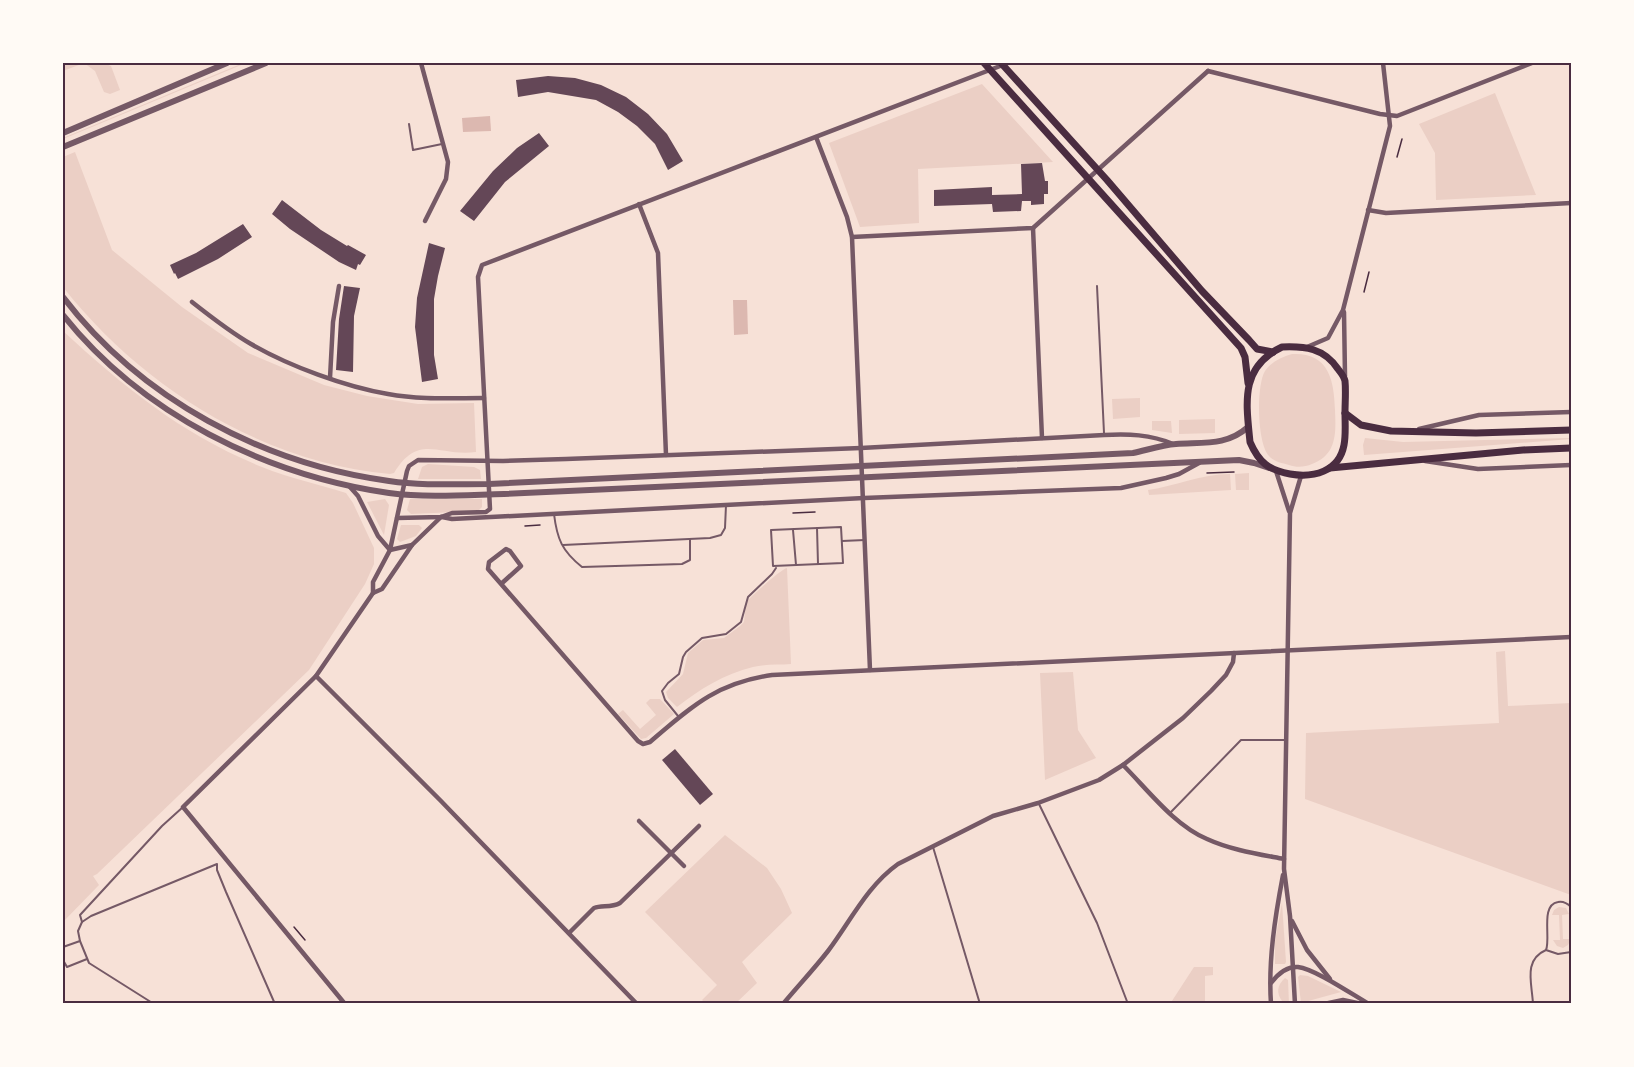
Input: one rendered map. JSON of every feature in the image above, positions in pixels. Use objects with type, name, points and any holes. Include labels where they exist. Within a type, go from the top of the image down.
[{"type":"main road","points":[[984,63],[1241,348],[1245,357],[1248,383],[1250,442],[1272,470],[1301,476],[1319,474],[1330,468],[1340,458],[1344,445],[1345,379],[1328,356],[1307,347],[1282,348],[1266,355],[1254,368],[1248,383]]},
{"type":"main road","points":[[1004,64],[1202,291],[1257,349],[1273,352]]},
{"type":"main road","points":[[1345,413],[1361,425],[1374,429],[1411,432],[1476,433],[1571,430]]},
{"type":"main road","points":[[1330,468],[1571,448]]},
{"type":"street","points":[[63,133],[226,63]]},
{"type":"street","points":[[63,147],[266,63]]},
{"type":"street","points":[[421,63],[448,162],[447,179],[425,221]]},
{"type":"street","points":[[1345,379],[1344,310],[1390,126],[1383,63]]},
{"type":"street","points":[[1205,65],[1208,71],[1390,116],[1404,113],[1532,63]]},
{"type":"street","points":[[373,592],[382,589],[412,544],[442,517],[452,513],[486,512],[490,506],[478,277],[480,267],[484,263],[1004,64]]},
{"type":"street","points":[[852,237],[1033,228],[1208,71]]},
{"type":"street","points":[[816,137],[847,217],[852,237],[870,670]]},
{"type":"street","points":[[1368,210],[1386,213],[1571,203]]},
{"type":"street","points":[[639,204],[658,253],[666,455]]},
{"type":"street","points":[[1033,228],[1042,438]]},
{"type":"street","points":[[330,378],[333,322],[339,286]]},
{"type":"street","points":[[63,297],[90,329],[136,371],[178,402],[214,424],[252,443],[296,460],[346,473],[405,483],[489,484],[1134,453],[1173,444],[1225,441],[1235,438],[1248,427]]},
{"type":"street","points":[[192,302],[222,326],[253,345],[288,362],[330,378],[390,395],[418,398],[484,398]]},
{"type":"street","points":[[1307,347],[1328,338],[1344,310]]},
{"type":"street","points":[[63,315],[117,370],[180,417],[227,443],[259,458],[302,473],[340,483],[403,494],[490,495],[1201,461],[1247,461],[1272,470],[1290,513]]},
{"type":"street","points":[[1411,432],[1479,415],[1571,412]]},
{"type":"street","points":[[345,1004],[183,807],[316,676],[373,592],[373,582],[390,550],[409,466],[418,460],[487,461],[861,448],[1133,434],[1156,437],[1173,444]]},
{"type":"street","points":[[1419,460],[1478,469],[1571,465]]},
{"type":"street","points":[[397,518],[442,517],[452,519],[864,498],[1121,488],[1179,474],[1201,461]]},
{"type":"street","points":[[1296,1004],[1290,916],[1284,869],[1285,740],[1290,513],[1301,476]]},
{"type":"street","points":[[340,483],[357,493],[378,536],[390,550]]},
{"type":"street","points":[[390,550],[412,544]]},
{"type":"street","points":[[501,584],[521,566],[510,550],[506,549],[489,562],[487,567],[501,584],[638,741],[643,744],[650,742],[696,703],[712,694],[758,677],[1571,637]]},
{"type":"street","points":[[783,1004],[829,950],[886,872],[993,816],[1038,803],[1099,780],[1124,765],[1183,718],[1211,691],[1226,675],[1233,662],[1234,653]]},
{"type":"street","points":[[316,676],[637,1004]]},
{"type":"street","points":[[1124,765],[1170,813],[1195,833],[1220,844],[1284,859]]},
{"type":"street","points":[[639,821],[684,866]]},
{"type":"street","points":[[569,933],[594,908],[612,907],[620,903],[699,826]]},
{"type":"street","points":[[1274,1004],[1270,992],[1273,937],[1284,869]]},
{"type":"street","points":[[1290,916],[1307,950],[1331,981]]},
{"type":"street","points":[[1270,985],[1283,971],[1300,967],[1331,981],[1369,1004]]},
{"type":"street","points":[[1324,1004],[1343,1000],[1362,1004]]},
{"type":"lane","points":[[409,124],[413,150],[442,144]]},
{"type":"lane","points":[[1097,286],[1104,435]]},
{"type":"lane","points":[[562,545],[690,539],[721,535],[726,521],[726,505]]},
{"type":"lane","points":[[554,514],[555,530],[562,545],[571,558],[582,567],[682,564],[690,560],[690,539]]},
{"type":"lane","points":[[841,527],[843,562],[773,566],[771,530],[817,528],[841,527]]},
{"type":"lane","points":[[817,528],[818,564]]},
{"type":"lane","points":[[793,530],[796,565]]},
{"type":"lane","points":[[842,541],[865,540]]},
{"type":"lane","points":[[680,717],[665,700],[662,691],[679,674],[684,654],[702,638],[724,635],[741,622],[748,597],[776,568]]},
{"type":"lane","points":[[1170,813],[1241,740],[1285,740]]},
{"type":"lane","points":[[1038,803],[1096,923],[1128,1004]]},
{"type":"lane","points":[[82,922],[80,915],[162,826],[183,807]]},
{"type":"lane","points":[[933,847],[980,1004]]},
{"type":"lane","points":[[154,1004],[89,963],[78,931],[82,922],[91,916],[217,864],[217,870],[226,892],[275,1004]]},
{"type":"lane","points":[[1533,1004],[1531,964],[1535,957],[1546,950],[1548,945],[1549,907],[1556,902],[1561,902],[1571,907]]},
{"type":"lane","points":[[63,947],[80,941]]},
{"type":"lane","points":[[1546,950],[1558,954],[1571,952]]},
{"type":"lane","points":[[63,960],[67,967],[87,959]]},
{"type":"path","points":[[1397,157],[1402,139]]},
{"type":"path","points":[[1364,292],[1369,272]]},
{"type":"path","points":[[1207,473],[1234,472]]},
{"type":"path","points":[[794,513],[815,512]]},
{"type":"path","points":[[525,526],[540,525]]},
{"type":"path","points":[[294,927],[305,940]]},
{"type":"shaded area","points":[[63,63],[84,63],[63,71]]},
{"type":"shaded area","points":[[84,63],[103,63],[111,66],[120,90],[110,94],[104,92],[95,71]]},
{"type":"shaded area","points":[[246,63],[63,139],[63,138]]},
{"type":"shaded area","points":[[982,84],[1053,162],[918,169],[919,223],[860,227],[829,143]]},
{"type":"shaded area","points":[[1495,93],[1536,195],[1436,200],[1435,153],[1419,124]]},
{"type":"shaded area","points":[[490,116],[491,131],[463,132],[462,118]]},
{"type":"shaded area","points":[[75,152],[112,250],[182,307],[248,353],[324,385],[367,396],[418,404],[474,403],[476,452],[421,450],[412,453],[394,473],[390,474],[342,467],[296,454],[251,436],[208,414],[167,387],[129,357],[94,323],[63,287],[63,157]]},
{"type":"shaded area","points":[[733,300],[747,300],[748,334],[734,335]]},
{"type":"shaded area","points":[[63,331],[132,391],[206,440],[272,471],[346,493],[374,548],[374,564],[365,584],[309,670],[93,876],[99,885],[63,922]]},
{"type":"shaded area","points":[[1292,354],[1314,358],[1322,363],[1331,379],[1334,399],[1335,435],[1331,449],[1320,460],[1301,467],[1281,463],[1271,458],[1265,449],[1260,427],[1260,389],[1265,371],[1277,360]]},
{"type":"shaded area","points":[[1140,398],[1140,417],[1113,419],[1112,399]]},
{"type":"shaded area","points":[[1215,419],[1215,433],[1179,434],[1179,420]]},
{"type":"shaded area","points":[[1152,421],[1171,421],[1172,433],[1152,430]]},
{"type":"shaded area","points":[[1365,438],[1403,442],[1571,439],[1364,455]]},
{"type":"shaded area","points":[[428,464],[474,467],[480,470],[481,479],[418,479],[422,467]]},
{"type":"shaded area","points":[[1249,473],[1249,490],[1236,490],[1235,474]]},
{"type":"shaded area","points":[[1230,474],[1231,490],[1149,495],[1148,490],[1209,476]]},
{"type":"shaded area","points":[[385,499],[389,505],[384,535],[367,502]]},
{"type":"shaded area","points":[[410,499],[482,499],[482,507],[478,511],[411,514],[407,510]]},
{"type":"shaded area","points":[[401,525],[419,525],[422,528],[416,536],[400,542],[397,539]]},
{"type":"shaded area","points":[[787,568],[791,664],[758,666],[742,670],[704,688],[677,707],[668,698],[666,692],[683,674],[688,653],[703,640],[724,638],[740,626],[744,622],[746,602],[773,577]]},
{"type":"shaded area","points":[[1505,651],[1508,706],[1571,703],[1571,895],[1305,799],[1306,733],[1499,723],[1496,652]]},
{"type":"shaded area","points":[[1073,672],[1078,730],[1096,758],[1045,780],[1040,673]]},
{"type":"shaded area","points":[[650,699],[660,699],[674,714],[646,738],[641,739],[618,714],[623,710],[640,729],[656,715],[646,703]]},
{"type":"shaded area","points":[[725,835],[767,868],[781,889],[792,913],[742,962],[757,983],[735,1004],[706,1004],[702,1000],[717,985],[645,912]]},
{"type":"shaded area","points":[[1282,903],[1286,962],[1275,964],[1275,941]]},
{"type":"shaded area","points":[[1559,907],[1566,908],[1569,914],[1562,915],[1563,939],[1571,939],[1563,948],[1557,946],[1553,940],[1560,940],[1559,915],[1552,915]]},
{"type":"shaded area","points":[[1194,967],[1213,967],[1213,975],[1205,976],[1205,1004],[1170,1004]]},
{"type":"shaded area","points":[[1308,976],[1341,992],[1301,1003],[1298,977]]},
{"type":"shaded area","points":[[1285,978],[1288,980],[1289,1004],[1282,1001],[1278,992],[1280,983]]},
{"type":"building","points":[[548,76],[575,78],[601,85],[626,97],[648,114],[667,134],[683,161],[668,170],[655,144],[637,126],[596,100],[548,92],[518,97],[516,80]]},
{"type":"building","points":[[539,133],[549,146],[505,182],[474,221],[460,211],[493,171],[517,148]]},
{"type":"building","points":[[1042,163],[1045,181],[1048,181],[1048,194],[1044,194],[1044,204],[1031,205],[1031,201],[1022,201],[1021,211],[993,212],[992,204],[934,206],[934,190],[992,187],[992,195],[1022,194],[1021,164]]},
{"type":"building","points":[[282,200],[321,230],[366,255],[356,270],[339,262],[272,214]]},
{"type":"building","points":[[243,224],[252,237],[218,259],[178,279],[174,274],[170,265],[196,253]]},
{"type":"building","points":[[429,243],[445,248],[434,299],[434,355],[438,379],[422,382],[415,327],[417,298]]},
{"type":"building","points":[[344,286],[360,288],[354,316],[353,372],[336,370],[339,319]]},
{"type":"building","points":[[675,749],[713,794],[700,805],[662,760]]}]
